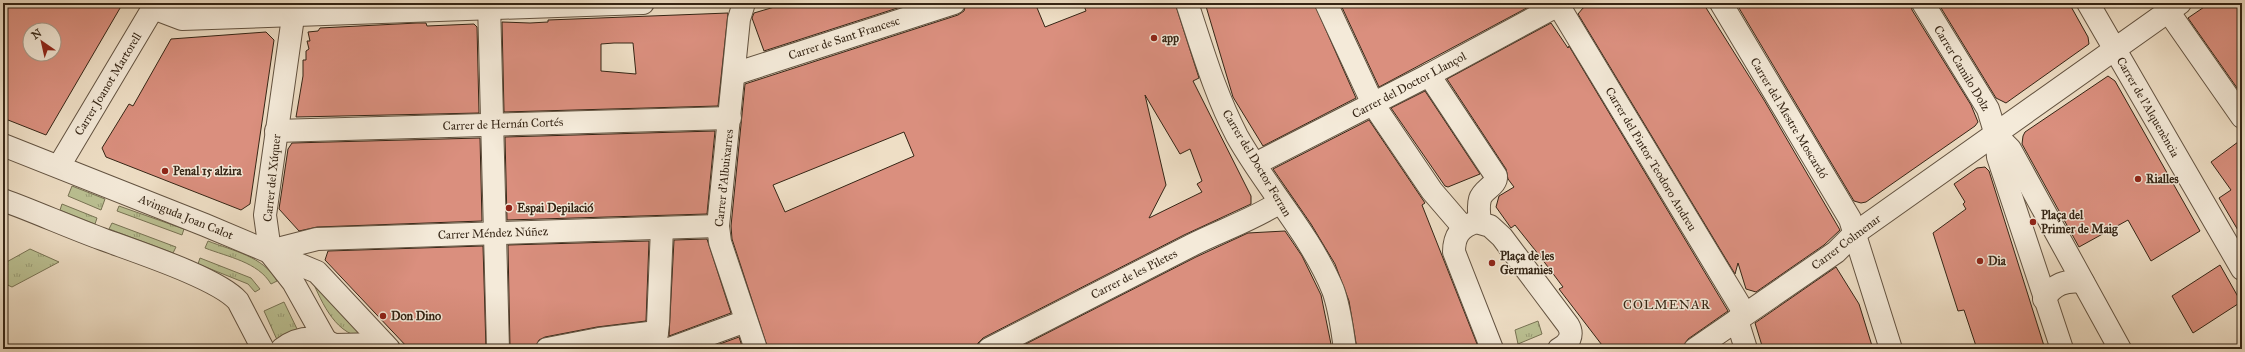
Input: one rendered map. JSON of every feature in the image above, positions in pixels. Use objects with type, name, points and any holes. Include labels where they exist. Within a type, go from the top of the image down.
[{"type":"street","points":[[155,6],[182,19],[294,9],[643,3]]},
{"type":"street","name":"Carrer d'Albuixarres","points":[[744,3],[738,19],[730,118],[718,226],[720,242],[756,349]]},
{"type":"street","name":"Carrer de Sant Francesc","points":[[734,74],[954,3]]},
{"type":"street","name":"Carrer del Doctor Ferran","points":[[1187,3],[1220,102],[1255,164],[1299,230],[1333,290],[1339,310],[1345,349]]},
{"type":"street","points":[[1326,3],[1373,104],[1432,191],[1472,225],[1490,226],[1502,237],[1568,325],[1571,333],[1570,339],[1567,344],[1559,349]]},
{"type":"street","name":"Carrer del Mestre Moscardó","points":[[1721,3],[1850,219],[1891,349]]},
{"type":"street","name":"Carrer Camilo Dolz","points":[[1923,3],[1988,109],[1996,135]]},
{"type":"street","name":"Carrer de l'Alquenència","points":[[2088,3],[2242,269]]},
{"type":"street","name":"Carrer del Doctor Llançol","points":[[1255,164],[1429,75],[1559,4]]},
{"type":"street","name":"Carrer del Pintor Teodoro Andreu","points":[[1559,4],[1741,317],[1746,349]]},
{"type":"street","points":[[489,5],[498,349]]},
{"type":"street","name":"Carrer Joanot Martorell","points":[[59,166],[155,6]]},
{"type":"street","points":[[2174,7],[2242,116]]},
{"type":"street","name":"Carrer Colmenar","points":[[1695,349],[1836,252],[1854,234],[1996,135],[2174,7]]},
{"type":"street","name":"Carrer del Xúquer","points":[[270,251],[265,215],[294,9]]},
{"type":"street","points":[[1429,75],[1496,176],[1494,182],[1484,192],[1480,199],[1472,225],[1456,237],[1454,252],[1492,349]]},
{"type":"street","name":"Carrer de Hernán Cortés","points":[[276,132],[730,118]]},
{"type":"street","points":[[1996,135],[2010,149],[2120,349]]},
{"type":"street","points":[[1996,135],[1998,157],[2044,300],[2062,349]]},
{"type":"street","name":"Avinguda Joan Calot","points":[[3,145],[270,251]]},
{"type":"street","name":"Carrer de les Piletes","points":[[989,349],[1143,269],[1228,227],[1261,214],[1280,202]]},
{"type":"street","points":[[8,206],[221,287],[238,300],[263,349]]},
{"type":"street","name":"Carrer Méndez Núñez","points":[[270,251],[317,239],[718,226]]},
{"type":"street","points":[[660,344],[662,228]]},
{"type":"street","points":[[270,251],[293,282],[334,345]]},
{"type":"street","points":[[270,251],[317,272],[387,346]]},
{"type":"street","points":[[2044,300],[2050,291],[2064,282],[2083,282]]},
{"type":"street","points":[[547,349],[599,339],[660,344],[746,321]]},
{"type":"street","points":[[282,349],[297,340],[317,338],[334,345],[387,346]]},
{"type":"green space","points":[[72,186],[105,199],[101,210],[68,196]]},
{"type":"green space","points":[[62,204],[97,218],[95,224],[60,210]]},
{"type":"green space","points":[[119,206],[184,229],[182,235],[117,211]]},
{"type":"green space","points":[[112,223],[176,247],[173,253],[109,229]]},
{"type":"green space","points":[[208,241],[237,251],[256,260],[271,273],[277,281],[271,284],[258,270],[250,265],[205,248]]},
{"type":"green space","points":[[30,249],[59,262],[12,287],[3,283],[3,264]]},
{"type":"green space","points":[[200,258],[251,278],[260,289],[255,292],[248,284],[198,264]]},
{"type":"green space","points":[[312,280],[367,337],[356,336],[347,332],[332,318]]},
{"type":"green space","points":[[284,302],[299,333],[278,342],[264,311]]},
{"type":"green space","points":[[1538,321],[1542,334],[1518,344],[1515,330]]},
{"type":"building","points":[[3,3],[123,3],[46,135],[3,118]]},
{"type":"building","points":[[788,3],[913,3],[764,51],[752,18],[754,13]]},
{"type":"building","points":[[966,3],[1035,3],[1045,27],[1086,11],[1083,3],[1175,3],[1199,78],[1193,81],[1251,196],[1251,204],[1184,235],[983,338],[978,343],[977,349],[768,349],[732,239],[731,226],[745,84],[958,15],[964,11]],"holes":[[[1145,95],[1180,154],[1190,149],[1202,181],[1197,184],[1202,192],[1149,218],[1166,185]],[[904,132],[914,156],[785,212],[773,185]]]},
{"type":"building","points":[[1205,3],[1314,3],[1356,98],[1263,146],[1233,97]]},
{"type":"building","points":[[1340,3],[1536,3],[1379,87]]},
{"type":"building","points":[[1591,3],[1703,3],[1764,100],[1840,230],[1824,245],[1756,292],[1746,289],[1738,263],[1735,274],[1578,14],[1583,8]]},
{"type":"building","points":[[1736,3],[1911,3],[1912,10],[1971,105],[1978,122],[1975,126],[1866,202],[1861,203],[1854,201]]},
{"type":"building","points":[[1938,3],[2069,3],[2088,37],[2089,44],[2006,103],[1996,98]]},
{"type":"building","points":[[2210,3],[2242,3],[2242,95],[2188,18]]},
{"type":"building","points":[[728,13],[718,106],[504,112],[502,22],[530,23],[548,22],[548,20]],"holes":[[[633,43],[636,74],[601,71],[601,44]]]},
{"type":"building","points":[[426,23],[427,26],[474,24],[477,27],[479,113],[296,117],[303,76],[303,60],[306,60],[306,51],[309,49],[307,41],[310,41],[308,32],[318,31],[320,28]]},
{"type":"building","points":[[1551,23],[1568,48],[1569,46],[1728,311],[1688,339],[1683,349],[1605,349],[1559,289],[1563,287],[1539,255],[1515,225],[1511,228],[1496,207],[1499,196],[1514,187],[1508,179],[1506,169],[1447,79]]},
{"type":"building","points":[[266,32],[274,40],[250,204],[241,210],[106,157],[102,148],[129,104],[133,106],[171,39]]},
{"type":"building","points":[[2108,76],[2115,81],[2200,231],[2151,261],[2128,220],[2079,247],[2022,144],[2025,132]]},
{"type":"building","points":[[1425,91],[1480,174],[1448,187],[1445,186],[1391,108]]},
{"type":"building","points":[[1369,120],[1425,203],[1422,205],[1479,349],[1357,349],[1349,301],[1335,264],[1311,224],[1273,169]]},
{"type":"building","points":[[715,131],[707,214],[507,220],[505,137]]},
{"type":"building","points":[[480,138],[482,221],[317,227],[299,231],[279,209],[288,149],[292,143]]},
{"type":"building","points":[[2242,139],[2242,237],[2219,198],[2231,190],[2211,162]]},
{"type":"building","name":"Dia","points":[[1985,167],[1989,171],[2045,349],[1977,349],[1964,310],[1958,311],[1933,233],[1966,209],[1963,204],[1965,202],[1954,184],[1977,168]]},
{"type":"building","points":[[1285,231],[1302,256],[1321,295],[1332,349],[1016,349],[1196,257],[1248,233]]},
{"type":"building","points":[[707,239],[731,313],[669,336],[674,240]]},
{"type":"building","points":[[649,241],[646,321],[597,327],[545,337],[539,340],[535,349],[532,349],[532,345],[510,349],[508,245]]},
{"type":"building","points":[[483,246],[486,349],[409,349],[325,260],[328,251]]},
{"type":"building","points":[[2220,265],[2241,302],[2193,333],[2172,296]]},
{"type":"building","points":[[1836,267],[1859,304],[1873,349],[1763,349],[1755,323]]},
{"type":"building","points":[[739,337],[743,349],[706,349]]},
{"type":"place","name":"app","points":[[1154,38]]},
{"type":"place","name":"Penal 15 alzira","points":[[165,171]]},
{"type":"place","name":"Rialles","points":[[2138,179]]},
{"type":"place","name":"Espai Depilació","points":[[509,208]]},
{"type":"place","name":"Plaça del Primer de Maig","points":[[2033,222]]},
{"type":"place","name":"Dia","points":[[1980,261]]},
{"type":"place","name":"Plaça de les Germanies","points":[[1492,263]]},
{"type":"place","name":"Don Dino","points":[[383,316]]},
{"type":"district","name":"COLMENAR","points":[[1667,305]]}]
